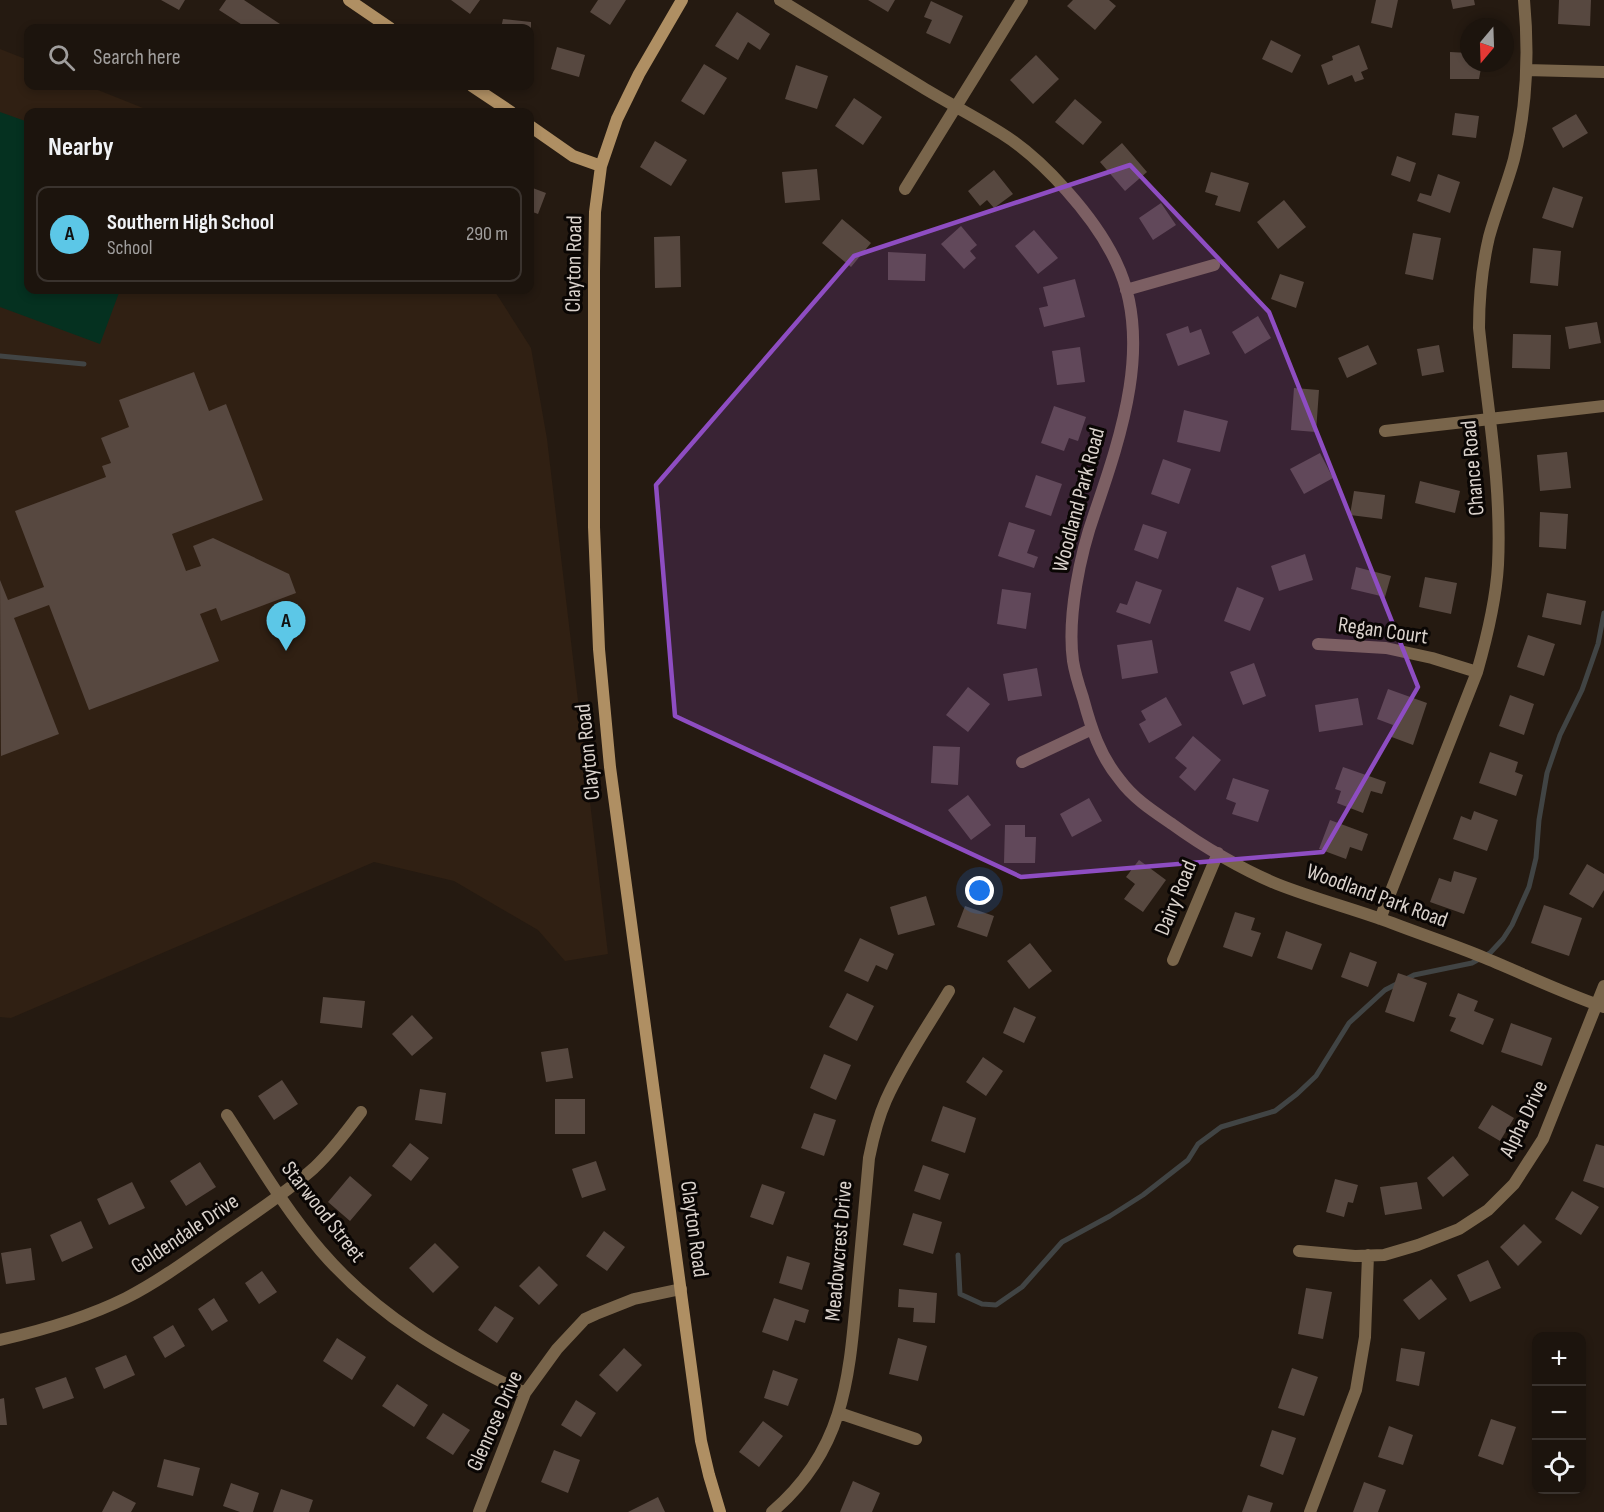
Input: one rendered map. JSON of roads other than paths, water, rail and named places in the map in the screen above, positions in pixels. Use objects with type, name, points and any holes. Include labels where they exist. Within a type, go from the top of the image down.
[{"type":"street","points":[[349,0],[384,24]]},
{"type":"street","name":"Clayton Road","points":[[682,0],[634,82],[617,119],[601,166],[595,212],[594,527],[599,649],[610,767],[702,1441],[720,1512]]},
{"type":"street","name":"Woodland Park Road","points":[[780,0],[1004,134],[1040,164],[1066,190],[1090,220],[1122,275],[1133,336],[1134,358],[1131,388],[1086,539],[1074,611],[1073,659],[1092,729],[1107,761],[1131,794],[1199,843],[1276,883],[1484,957],[1600,1006]]},
{"type":"street","points":[[905,189],[1022,0]]},
{"type":"street","name":"Chance Road","points":[[1380,919],[1477,672],[1492,609],[1498,565],[1497,487],[1479,328],[1480,298],[1490,235],[1514,158],[1523,110],[1526,70],[1524,0]]},
{"type":"street","points":[[1526,70],[1604,72]]},
{"type":"street","points":[[478,90],[505,108]]},
{"type":"street","points":[[534,129],[573,156],[601,166]]},
{"type":"street","points":[[1126,290],[1214,265]]},
{"type":"street","points":[[1386,431],[1604,406]]},
{"type":"street","name":"Regan Court","points":[[1318,644],[1386,648],[1432,658],[1477,672]]},
{"type":"street","points":[[1022,762],[1092,729]]},
{"type":"street","name":"Dairy Road","points":[[1173,960],[1218,853]]},
{"type":"street","name":"Alpha Drive","points":[[1299,1251],[1384,1255],[1459,1229],[1488,1210],[1514,1184],[1546,1131],[1600,1006],[1604,986]]},
{"type":"street","name":"Meadowcrest Drive","points":[[772,1512],[803,1479],[822,1451],[839,1413],[850,1361],[869,1158],[875,1128],[899,1075],[949,990]]},
{"type":"street","name":"Goldendale Drive","points":[[0,1340],[41,1331],[86,1316],[127,1298],[163,1277],[280,1196],[315,1167],[338,1143],[361,1112]]},
{"type":"street","name":"Starwood Street","points":[[228,1115],[280,1196],[320,1250],[351,1283],[420,1338],[525,1393]]},
{"type":"street","points":[[1310,1512],[1356,1390],[1365,1337],[1368,1256]]},
{"type":"street","name":"Glenrose Drive","points":[[479,1512],[525,1393],[545,1364],[585,1319],[634,1299],[681,1289]]},
{"type":"street","points":[[839,1413],[916,1440]]},
{"type":"waterway","points":[[0,356],[84,364]]},
{"type":"waterway","points":[[958,1255],[960,1294],[982,1304],[996,1305],[1022,1287],[1062,1242],[1143,1195],[1188,1160],[1198,1144],[1221,1127],[1275,1111],[1297,1094],[1316,1076],[1349,1023],[1385,990],[1414,975],[1472,963],[1490,953],[1512,925],[1529,887],[1536,858],[1539,820],[1547,773],[1560,735],[1582,690],[1598,644],[1604,613]]},
{"type":"place","name":"Southern High School","points":[[286,651]]}]
